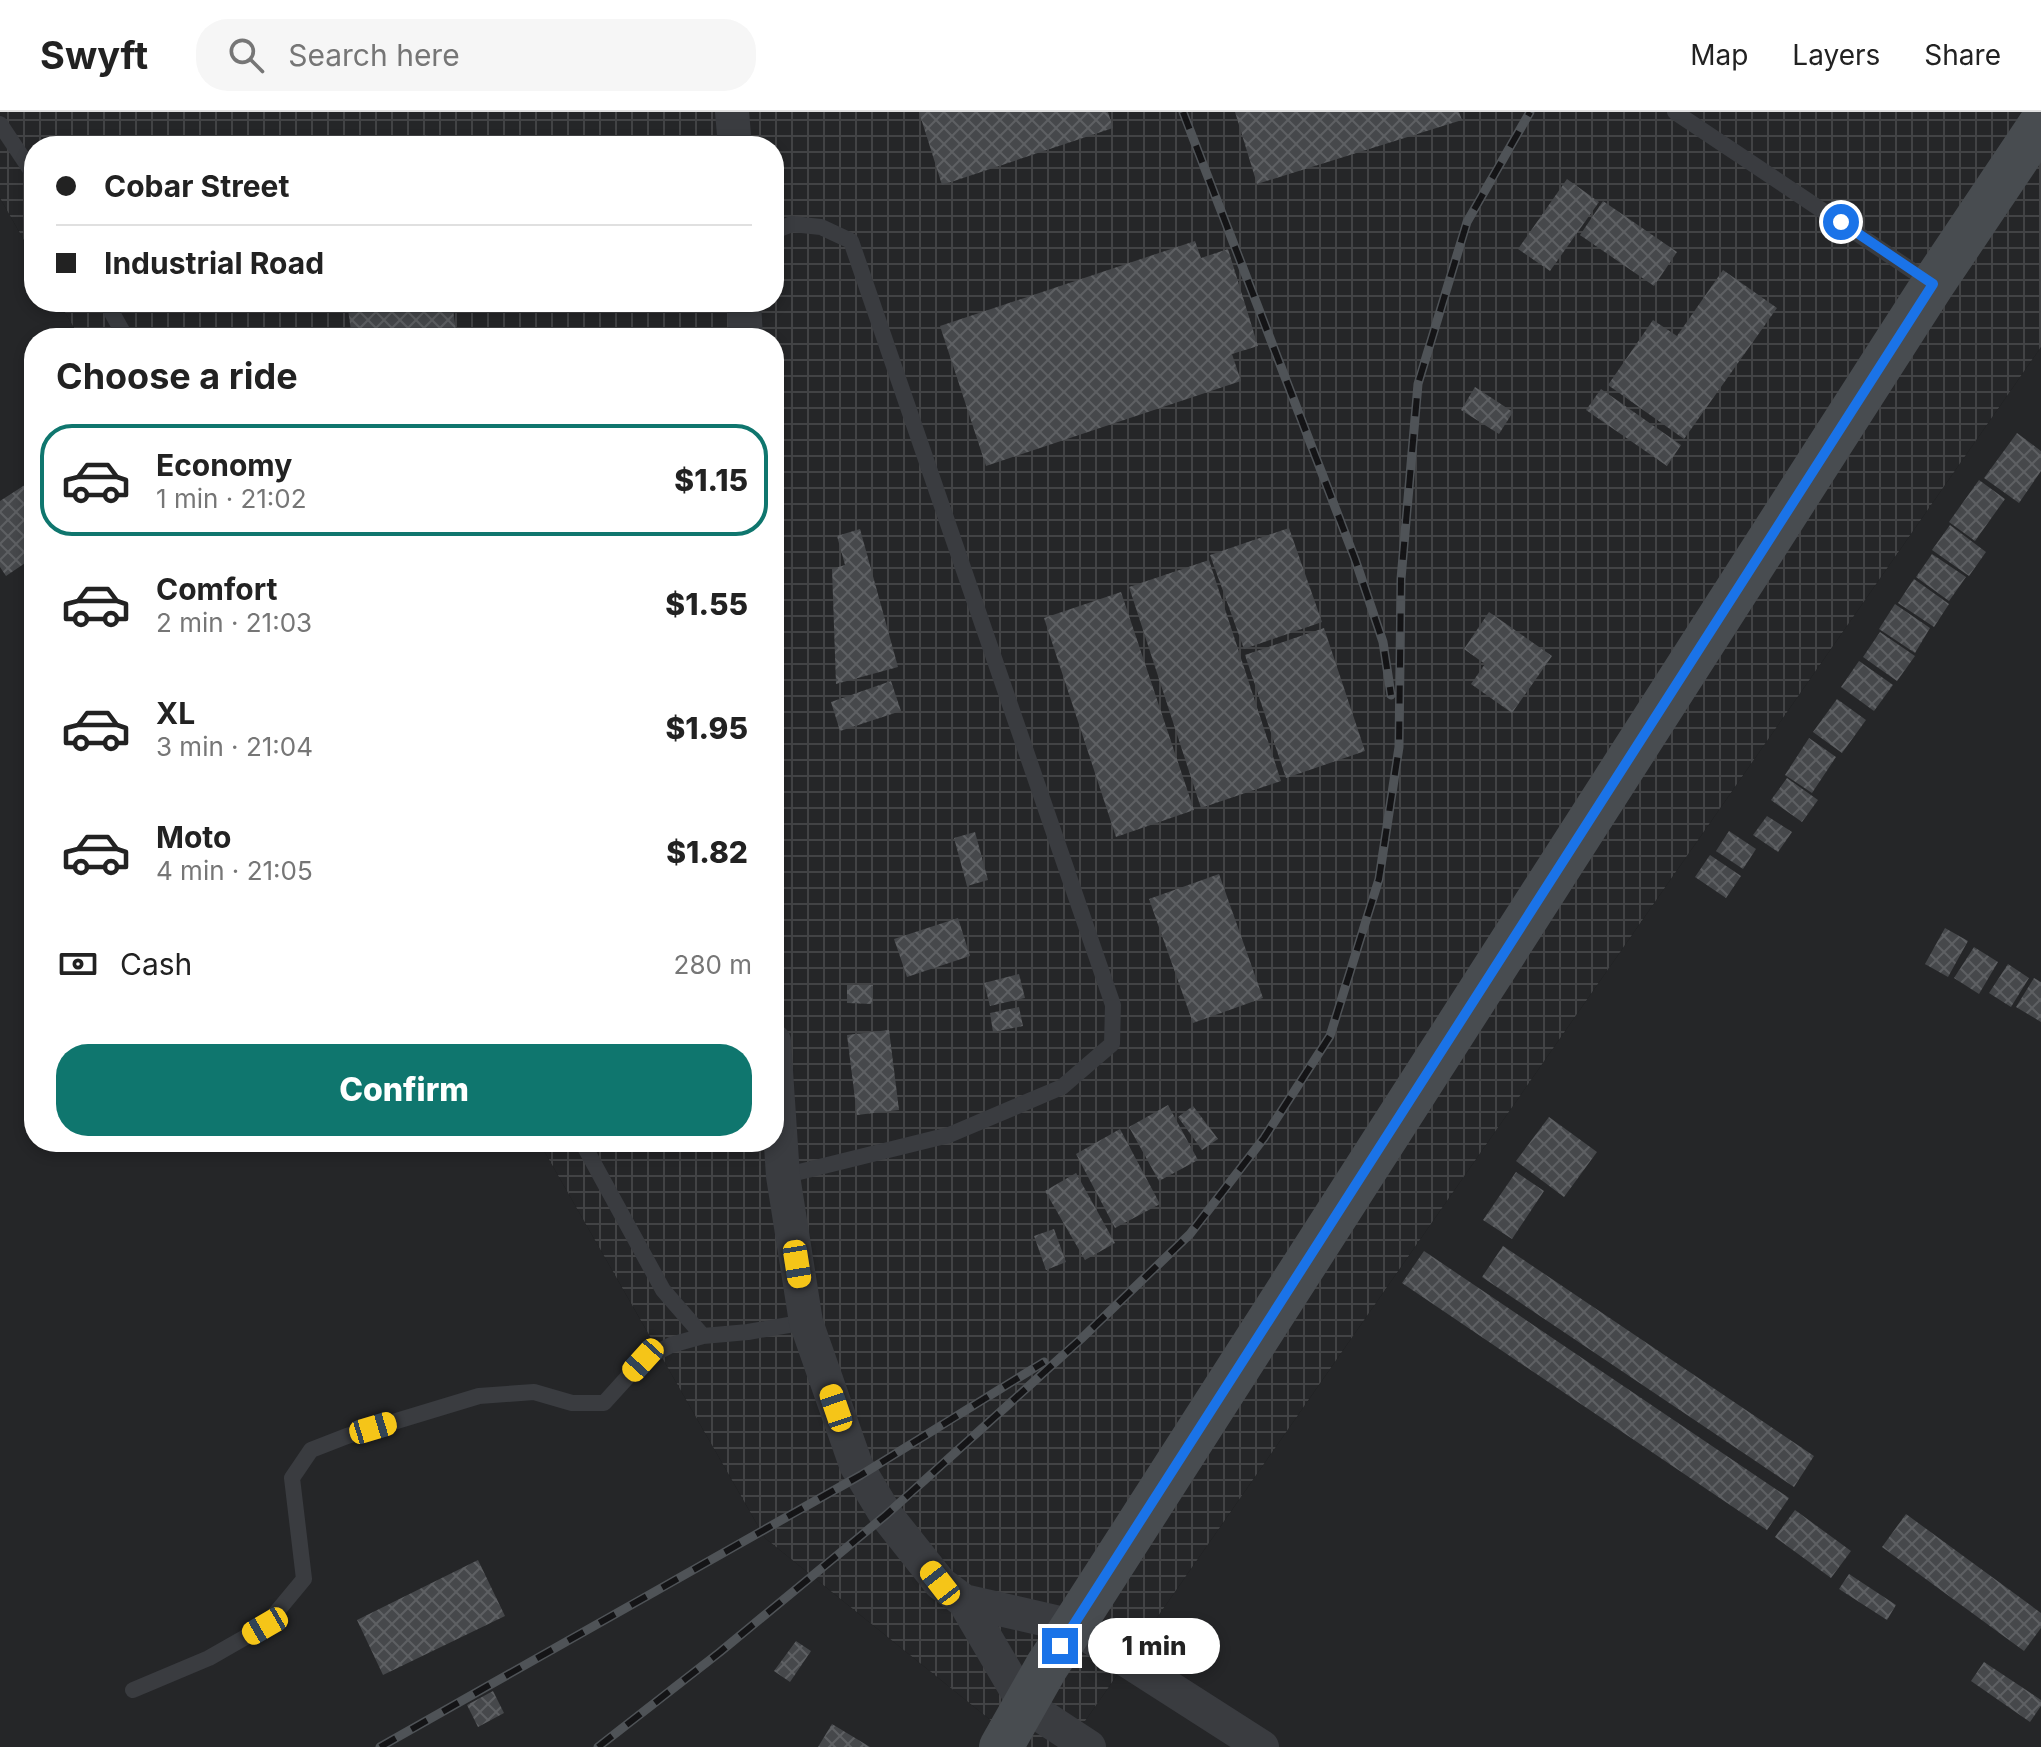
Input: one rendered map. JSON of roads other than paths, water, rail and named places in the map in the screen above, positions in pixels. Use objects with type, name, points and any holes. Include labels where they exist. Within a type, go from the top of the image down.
[{"type":"street","points":[[732,112],[734,136]]},
{"type":"street","points":[[1001,1747],[1073,1626],[1933,284],[2041,123]]},
{"type":"street","points":[[781,1152],[806,1322],[856,1465],[886,1515],[940,1583],[964,1601],[1025,1705],[1089,1747]]},
{"type":"street","points":[[964,1601],[1073,1626],[1262,1747]]},
{"type":"lane","points":[[1675,112],[1933,284]]},
{"type":"lane","points":[[0,124],[24,160]]},
{"type":"lane","points":[[783,1176],[949,1135],[1062,1087],[1112,1044],[1113,1005],[851,241],[821,227],[792,224],[784,227]]},
{"type":"lane","points":[[587,1152],[663,1290],[703,1336]]},
{"type":"lane","points":[[133,1690],[209,1658],[265,1626],[304,1579],[292,1478],[311,1450],[479,1396],[534,1392],[572,1403],[604,1403],[643,1360],[671,1345],[703,1336],[806,1322]]},
{"type":"railway","points":[[1183,112],[1355,559],[1383,642],[1391,695]]},
{"type":"railway","points":[[598,1747],[720,1652],[886,1515],[1081,1339],[1190,1234],[1264,1138],[1330,1036],[1379,879],[1399,747],[1401,579],[1418,384],[1467,222],[1530,112]]},
{"type":"railway","points":[[380,1747],[861,1475],[1044,1362]]}]
